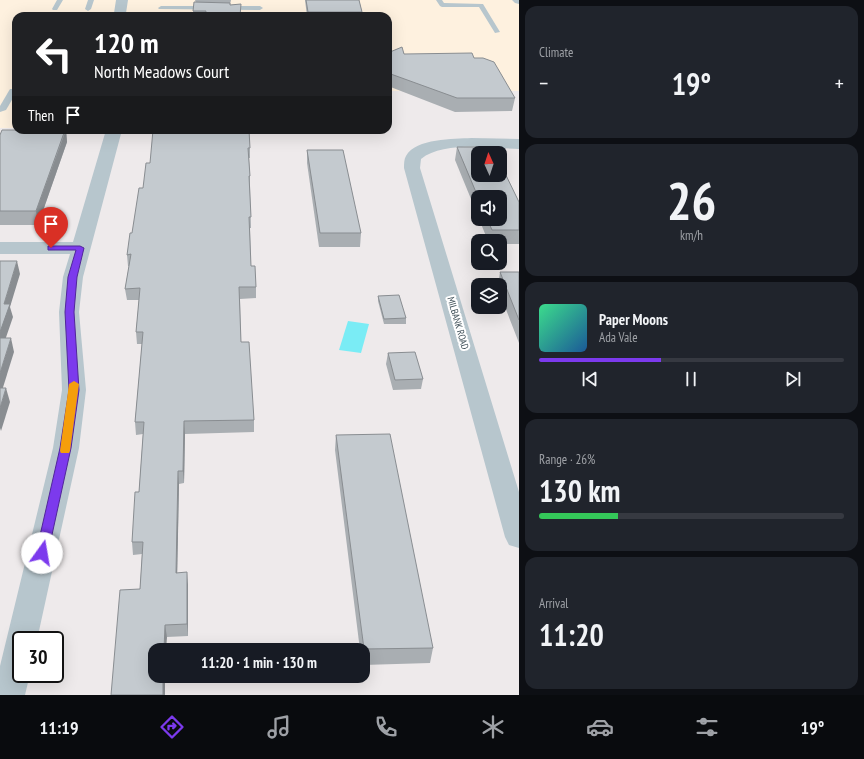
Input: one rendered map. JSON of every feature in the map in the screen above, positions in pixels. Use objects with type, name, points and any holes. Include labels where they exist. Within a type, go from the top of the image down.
[{"type":"street","points":[[120,12],[122,0]]},
{"type":"street","points":[[24,631],[68,436],[74,390],[69,312],[73,277],[113,134]]},
{"type":"street","name":"MILBANK ROAD","points":[[519,144],[460,144],[425,148],[413,157],[412,168],[519,537]]},
{"type":"street","points":[[0,248],[80,248]]},
{"type":"street","points":[[9,695],[12,682]]},
{"type":"lane","points":[[55,9],[60,0]]},
{"type":"lane","points":[[88,9],[91,0]]},
{"type":"lane","points":[[259,0],[260,12]]},
{"type":"lane","points":[[439,0],[442,5],[481,5],[497,32]]},
{"type":"lane","points":[[157,12],[161,8],[170,4],[170,1]]},
{"type":"lane","points":[[161,8],[176,10],[248,10],[260,8]]},
{"type":"lane","points":[[0,110],[4,108],[12,93]]},
{"type":"shaded area","points":[[0,0],[519,0],[519,91],[392,91],[392,12],[12,12],[12,128],[0,128]]},
{"type":"water","points":[[348,321],[369,324],[361,353],[339,350]]},
{"type":"building","points":[[306,0],[359,0],[362,12],[308,12]]},
{"type":"building","points":[[194,2],[230,3],[230,5],[241,4],[240,12],[193,11]]},
{"type":"building","points":[[402,47],[404,54],[472,53],[474,58],[483,58],[494,62],[515,98],[457,98],[392,74],[392,51]]},
{"type":"building","points":[[2,130],[12,130],[12,134],[64,134],[36,211],[0,211],[0,135]]},
{"type":"building","points":[[153,134],[249,134],[250,148],[248,148],[250,176],[251,217],[249,217],[251,266],[255,266],[256,287],[239,287],[241,342],[249,342],[254,420],[184,421],[183,471],[178,471],[176,573],[187,572],[187,624],[165,625],[164,643],[148,643],[148,683],[163,683],[163,695],[111,695],[120,590],[140,589],[143,542],[132,542],[135,492],[139,492],[144,422],[135,422],[143,332],[136,332],[140,288],[125,289],[131,254],[127,255],[130,233],[132,233],[139,188],[143,188],[146,163],[150,163]]},
{"type":"building","points":[[457,147],[471,147],[471,180]]},
{"type":"building","points":[[307,150],[343,150],[361,233],[320,233]]},
{"type":"building","points":[[507,177],[519,202],[519,230],[492,230],[490,226],[507,226],[507,190],[475,190],[472,182],[507,182]]},
{"type":"building","points":[[0,261],[17,261],[4,304],[10,304],[0,332]]},
{"type":"building","points":[[500,272],[519,272],[519,320],[507,290],[507,278],[502,278]]},
{"type":"building","points":[[399,295],[406,318],[384,319],[378,296]]},
{"type":"building","points":[[0,338],[11,338],[0,373]]},
{"type":"building","points":[[415,352],[423,379],[395,380],[388,353]]},
{"type":"building","points":[[0,388],[6,388],[0,408]]},
{"type":"building","points":[[390,434],[433,648],[370,649],[370,643],[363,643],[336,435]]},
{"type":"slow traffic","points":[[65,451],[74,384]]},
{"type":"route","points":[[42,553],[66,448],[74,390],[69,312],[73,277],[80,248],[51,248]]}]
